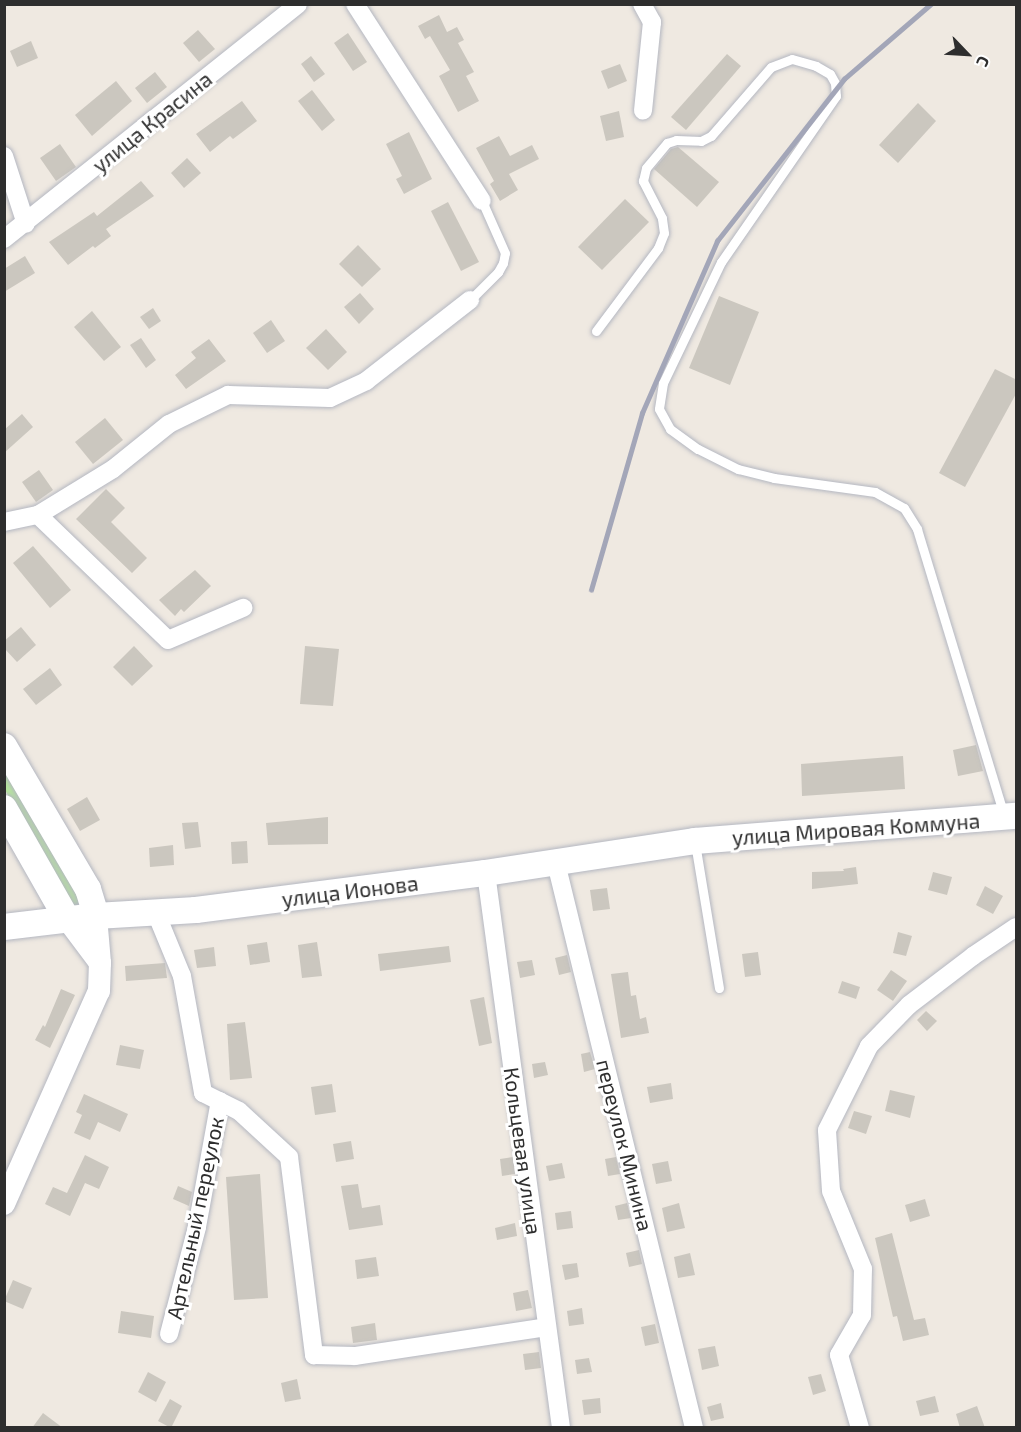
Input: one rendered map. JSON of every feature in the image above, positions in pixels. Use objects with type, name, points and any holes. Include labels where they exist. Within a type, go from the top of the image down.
[{"type":"main road","points":[[4,746],[88,889],[96,916]]},
{"type":"main road","points":[[4,808],[67,919]]},
{"type":"main road","name":"улица Мировая Коммуна","points":[[695,841],[1010,817]]},
{"type":"main road","name":"улица Ионова","points":[[4,927],[96,916],[196,910],[486,873],[695,841]]},
{"type":"street","name":"улица Красина","points":[[4,239],[26,224],[298,4]]},
{"type":"street","points":[[356,4],[482,201]]},
{"type":"street","points":[[642,4],[652,22],[643,111]]},
{"type":"street","points":[[4,156],[26,224]]},
{"type":"street","points":[[4,522],[38,515],[114,469],[169,424],[228,395],[330,398],[366,381],[470,300]]},
{"type":"street","points":[[38,515],[168,640],[243,608]]},
{"type":"street","name":"переулок Минина","points":[[556,863],[694,1428]]},
{"type":"street","name":"Кольцевая улица","points":[[486,873],[561,1428]]},
{"type":"street","name":"Артельный переулок","points":[[156,913],[182,976],[203,1093],[238,1111],[289,1157],[314,1355],[355,1356],[546,1327]]},
{"type":"street","points":[[4,1204],[99,991],[100,963],[96,916]]},
{"type":"street","points":[[67,919],[100,963]]},
{"type":"street","points":[[860,1428],[839,1356],[862,1315],[862,1269],[831,1191],[826,1130],[869,1046],[909,1005],[973,956],[1017,927]]},
{"type":"street","name":"Артельный переулок","points":[[170,1334],[197,1227],[220,1101]]},
{"type":"lane","points":[[596,331],[658,248],[664,233],[662,218],[643,181],[646,168],[666,143],[676,140],[701,141],[711,136],[771,67],[792,59],[830,74],[835,83],[836,96],[721,262],[663,383],[659,409],[670,429],[698,449],[738,469],[774,478],[875,492],[904,508],[916,529],[1010,817]]},
{"type":"lane","points":[[470,300],[504,263],[505,253],[482,201]]},
{"type":"lane","points":[[695,841],[719,988]]},
{"type":"green space","points":[[4,768],[79,896],[79,904],[72,907],[66,898],[5,790]]},
{"type":"building","points":[[439,15],[447,32],[457,27],[464,40],[458,43],[474,72],[466,76],[479,101],[458,112],[439,76],[450,70],[430,36],[425,39],[418,26]]},
{"type":"building","points":[[198,30],[215,49],[199,62],[183,43]]},
{"type":"building","points":[[348,33],[367,62],[353,71],[334,43]]},
{"type":"building","points":[[31,41],[38,58],[17,67],[10,51]]},
{"type":"building","points":[[727,54],[741,66],[686,130],[671,117]]},
{"type":"building","points":[[311,56],[325,74],[314,82],[301,64]]},
{"type":"building","points":[[620,64],[627,81],[608,89],[601,71]]},
{"type":"building","points":[[155,72],[167,87],[147,103],[135,88]]},
{"type":"building","points":[[116,81],[132,101],[92,136],[75,115]]},
{"type":"building","points":[[312,90],[335,120],[322,131],[298,101]]},
{"type":"building","points":[[242,101],[257,121],[233,139],[230,136],[210,152],[196,134]]},
{"type":"building","points":[[918,103],[936,121],[898,163],[879,145]]},
{"type":"building","points":[[619,111],[624,137],[606,141],[600,116]]},
{"type":"building","points":[[409,132],[432,179],[404,194],[396,179],[402,176],[386,144]]},
{"type":"building","points":[[499,136],[510,156],[532,145],[539,159],[509,174],[518,190],[500,201],[490,184],[494,181],[476,148]]},
{"type":"building","points":[[60,144],[76,167],[56,181],[40,158]]},
{"type":"building","points":[[678,147],[719,182],[697,207],[654,169],[671,149]]},
{"type":"building","points":[[187,158],[201,173],[184,188],[171,173]]},
{"type":"building","points":[[141,181],[154,196],[106,229],[111,236],[68,265],[49,242],[94,212],[97,216]]},
{"type":"building","points":[[625,199],[649,222],[602,270],[578,247]]},
{"type":"building","points":[[448,202],[479,262],[461,271],[431,211]]},
{"type":"building","points":[[358,245],[381,269],[362,287],[339,264]]},
{"type":"building","points":[[25,256],[35,273],[4,292],[4,269]]},
{"type":"building","points":[[360,293],[374,309],[359,324],[344,307]]},
{"type":"building","points":[[719,296],[759,312],[730,385],[689,368]]},
{"type":"building","points":[[153,308],[161,321],[149,329],[140,317]]},
{"type":"building","points":[[92,311],[121,347],[104,361],[74,327]]},
{"type":"building","points":[[271,320],[285,341],[267,353],[253,333]]},
{"type":"building","points":[[326,329],[347,352],[328,370],[306,348]]},
{"type":"building","points":[[141,338],[156,360],[146,368],[130,345]]},
{"type":"building","points":[[209,339],[226,361],[186,389],[175,375],[196,358],[191,352]]},
{"type":"building","points":[[995,369],[1017,380],[1017,392],[965,487],[939,473]]},
{"type":"building","points":[[22,414],[33,427],[4,453],[4,430]]},
{"type":"building","points":[[105,418],[123,440],[93,464],[75,442]]},
{"type":"building","points":[[39,470],[53,490],[36,502],[22,482]]},
{"type":"building","points":[[106,489],[125,508],[111,522],[147,558],[132,573],[76,519]]},
{"type":"building","points":[[33,546],[71,590],[50,608],[13,563]]},
{"type":"building","points":[[195,570],[211,586],[184,612],[181,609],[175,616],[159,600]]},
{"type":"building","points":[[21,627],[36,645],[17,662],[4,648],[4,641]]},
{"type":"building","points":[[134,646],[153,666],[132,686],[113,667]]},
{"type":"building","points":[[305,646],[339,649],[333,706],[300,704]]},
{"type":"building","points":[[50,668],[62,685],[36,705],[23,689]]},
{"type":"building","points":[[976,745],[983,771],[958,776],[953,750]]},
{"type":"building","points":[[903,756],[905,789],[802,796],[801,764]]},
{"type":"building","points":[[87,797],[100,820],[80,831],[67,809]]},
{"type":"building","points":[[328,817],[328,844],[268,845],[266,823]]},
{"type":"building","points":[[198,822],[201,847],[185,849],[182,823]]},
{"type":"building","points":[[247,841],[248,863],[232,864],[231,842]]},
{"type":"building","points":[[173,845],[174,865],[150,867],[149,848]]},
{"type":"building","points":[[856,867],[858,884],[812,889],[812,872],[844,871],[843,869]]},
{"type":"building","points":[[933,872],[952,877],[947,895],[928,890]]},
{"type":"building","points":[[985,886],[1003,896],[993,914],[976,905]]},
{"type":"building","points":[[607,888],[610,909],[593,911],[590,890]]},
{"type":"building","points":[[898,932],[912,936],[906,956],[893,953]]},
{"type":"building","points":[[267,942],[270,962],[250,965],[247,945]]},
{"type":"building","points":[[317,942],[322,976],[302,978],[298,945]]},
{"type":"building","points":[[449,946],[451,962],[380,971],[378,954]]},
{"type":"building","points":[[214,947],[216,966],[197,968],[194,950]]},
{"type":"building","points":[[758,952],[761,975],[745,977],[742,954]]},
{"type":"building","points":[[567,955],[571,972],[559,975],[555,958]]},
{"type":"building","points":[[532,960],[535,975],[520,978],[517,962]]},
{"type":"building","points":[[165,963],[167,978],[126,981],[125,966]]},
{"type":"building","points":[[891,970],[907,981],[893,1001],[877,990]]},
{"type":"building","points":[[628,972],[631,996],[636,995],[640,1019],[646,1017],[649,1033],[621,1038],[611,974]]},
{"type":"building","points":[[842,981],[860,987],[856,999],[838,993]]},
{"type":"building","points":[[61,989],[75,995],[50,1048],[35,1040],[43,1025],[45,1027]]},
{"type":"building","points":[[484,997],[492,1043],[479,1046],[470,1000]]},
{"type":"building","points":[[926,1011],[937,1021],[927,1031],[917,1020]]},
{"type":"building","points":[[245,1022],[252,1078],[230,1080],[227,1024]]},
{"type":"building","points":[[120,1045],[144,1050],[140,1069],[116,1065]]},
{"type":"building","points":[[590,1052],[595,1069],[584,1072],[581,1054]]},
{"type":"building","points":[[545,1062],[548,1075],[534,1078],[532,1064]]},
{"type":"building","points":[[671,1083],[673,1099],[650,1103],[647,1087]]},
{"type":"building","points":[[332,1084],[336,1112],[315,1115],[311,1087]]},
{"type":"building","points":[[890,1090],[915,1096],[910,1118],[885,1111]]},
{"type":"building","points":[[84,1094],[128,1114],[120,1132],[98,1122],[90,1140],[74,1133],[82,1115],[76,1112]]},
{"type":"building","points":[[854,1111],[872,1116],[866,1134],[848,1128]]},
{"type":"building","points":[[351,1141],[354,1159],[336,1162],[333,1144]]},
{"type":"building","points":[[85,1155],[109,1167],[99,1189],[85,1183],[70,1216],[45,1204],[53,1187],[67,1193]]},
{"type":"building","points":[[513,1157],[515,1174],[502,1176],[500,1159]]},
{"type":"building","points":[[616,1157],[620,1174],[608,1176],[605,1159]]},
{"type":"building","points":[[668,1161],[672,1181],[656,1184],[652,1164]]},
{"type":"building","points":[[562,1163],[565,1178],[549,1181],[546,1166]]},
{"type":"building","points":[[260,1174],[268,1298],[234,1300],[226,1177]]},
{"type":"building","points":[[358,1184],[362,1208],[380,1205],[383,1225],[349,1230],[341,1186]]},
{"type":"building","points":[[178,1186],[192,1192],[189,1206],[173,1199]]},
{"type":"building","points":[[925,1199],[930,1216],[910,1222],[905,1205]]},
{"type":"building","points":[[627,1203],[631,1218],[618,1220],[615,1206]]},
{"type":"building","points":[[679,1203],[685,1228],[667,1232],[662,1208]]},
{"type":"building","points":[[571,1211],[573,1228],[557,1230],[555,1213]]},
{"type":"building","points":[[515,1223],[517,1236],[497,1240],[495,1228]]},
{"type":"building","points":[[892,1233],[914,1320],[925,1318],[929,1335],[903,1341],[897,1316],[893,1317],[875,1238]]},
{"type":"building","points":[[639,1250],[642,1264],[629,1267],[626,1253]]},
{"type":"building","points":[[690,1253],[695,1275],[678,1278],[674,1257]]},
{"type":"building","points":[[376,1257],[379,1276],[357,1279],[355,1260]]},
{"type":"building","points":[[577,1263],[579,1277],[565,1280],[562,1265]]},
{"type":"building","points":[[13,1280],[32,1288],[23,1309],[4,1301]]},
{"type":"building","points":[[528,1290],[532,1308],[516,1311],[513,1293]]},
{"type":"building","points":[[582,1308],[584,1324],[569,1326],[567,1311]]},
{"type":"building","points":[[121,1311],[154,1316],[151,1338],[118,1333]]},
{"type":"building","points":[[375,1323],[377,1340],[353,1343],[351,1327]]},
{"type":"building","points":[[655,1324],[659,1343],[645,1346],[641,1327]]},
{"type":"building","points":[[715,1346],[719,1366],[702,1370],[698,1349]]},
{"type":"building","points":[[539,1352],[541,1368],[525,1370],[523,1354]]},
{"type":"building","points":[[589,1358],[592,1372],[577,1374],[575,1360]]},
{"type":"building","points":[[148,1372],[166,1382],[156,1402],[138,1392]]},
{"type":"building","points":[[821,1374],[826,1391],[813,1395],[808,1377]]},
{"type":"building","points":[[297,1379],[301,1399],[285,1402],[281,1383]]},
{"type":"building","points":[[935,1396],[939,1412],[920,1416],[916,1401]]},
{"type":"building","points":[[600,1398],[601,1413],[584,1415],[582,1400]]},
{"type":"building","points":[[170,1399],[182,1406],[171,1428],[158,1421]]},
{"type":"building","points":[[721,1403],[724,1418],[711,1421],[707,1407]]},
{"type":"building","points":[[977,1406],[985,1428],[960,1428],[956,1414]]},
{"type":"building","points":[[43,1413],[63,1428],[32,1428]]},
{"type":"railway","points":[[591,590],[642,413],[717,241],[844,79],[931,4]]}]
